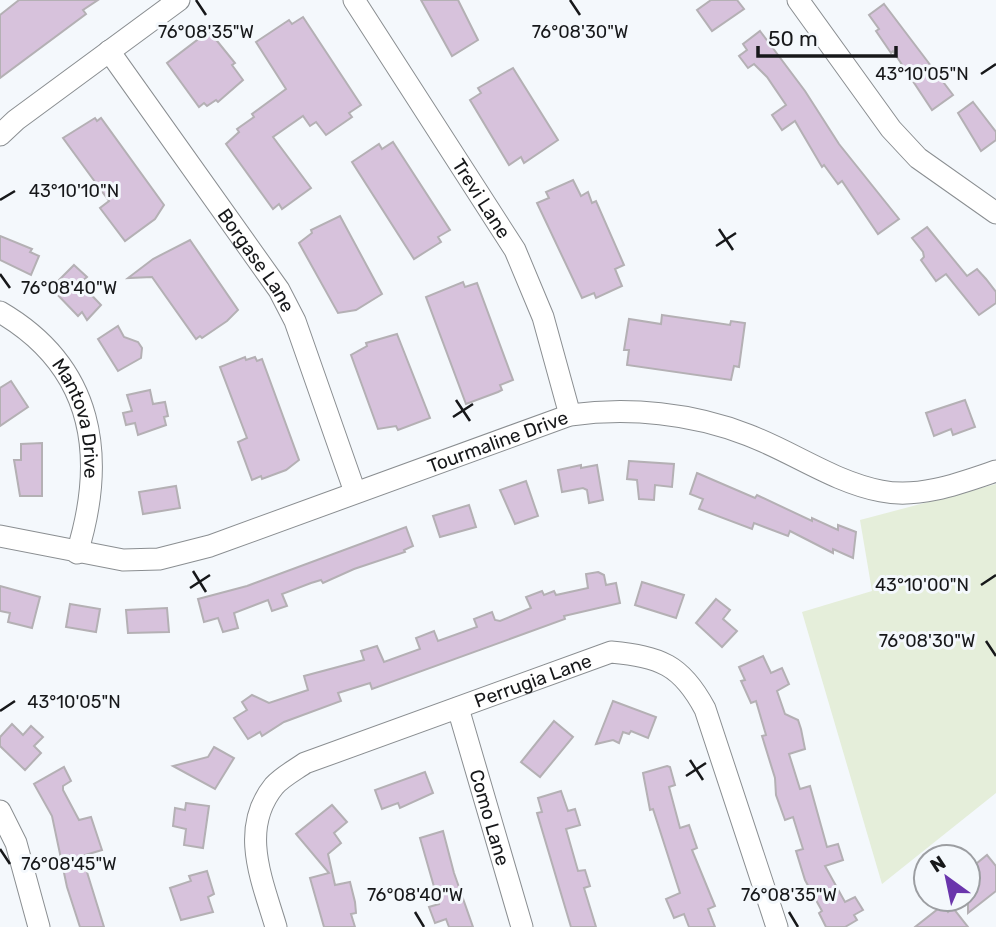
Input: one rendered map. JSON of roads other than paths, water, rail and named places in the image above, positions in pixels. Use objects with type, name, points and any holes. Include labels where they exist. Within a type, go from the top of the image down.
[{"type":"street","points":[[0,135],[179,0]]},
{"type":"street","name":"Trevi Lane","points":[[354,0],[516,250],[543,317],[569,415]]},
{"type":"street","points":[[799,0],[900,139],[918,158],[996,213]]},
{"type":"street","name":"Borgase Lane","points":[[109,51],[279,290],[295,321],[355,492]]},
{"type":"street","name":"Mantova Drive","points":[[0,312],[39,341],[60,365],[81,406],[92,446],[92,484],[77,553]]},
{"type":"street","name":"Tourmaline Drive","points":[[0,536],[123,560],[159,559],[210,546],[569,415],[628,410],[699,420],[748,435],[848,482],[883,492],[921,492],[955,485],[996,471]]},
{"type":"street","name":"Perrugia Lane","points":[[276,927],[257,861],[254,828],[259,811],[275,785],[305,763],[611,652],[648,656],[671,666],[692,685],[705,709],[777,927]]},
{"type":"street","name":"Como Lane","points":[[458,708],[522,927]]},
{"type":"street","points":[[0,811],[16,843],[39,927]]}]
